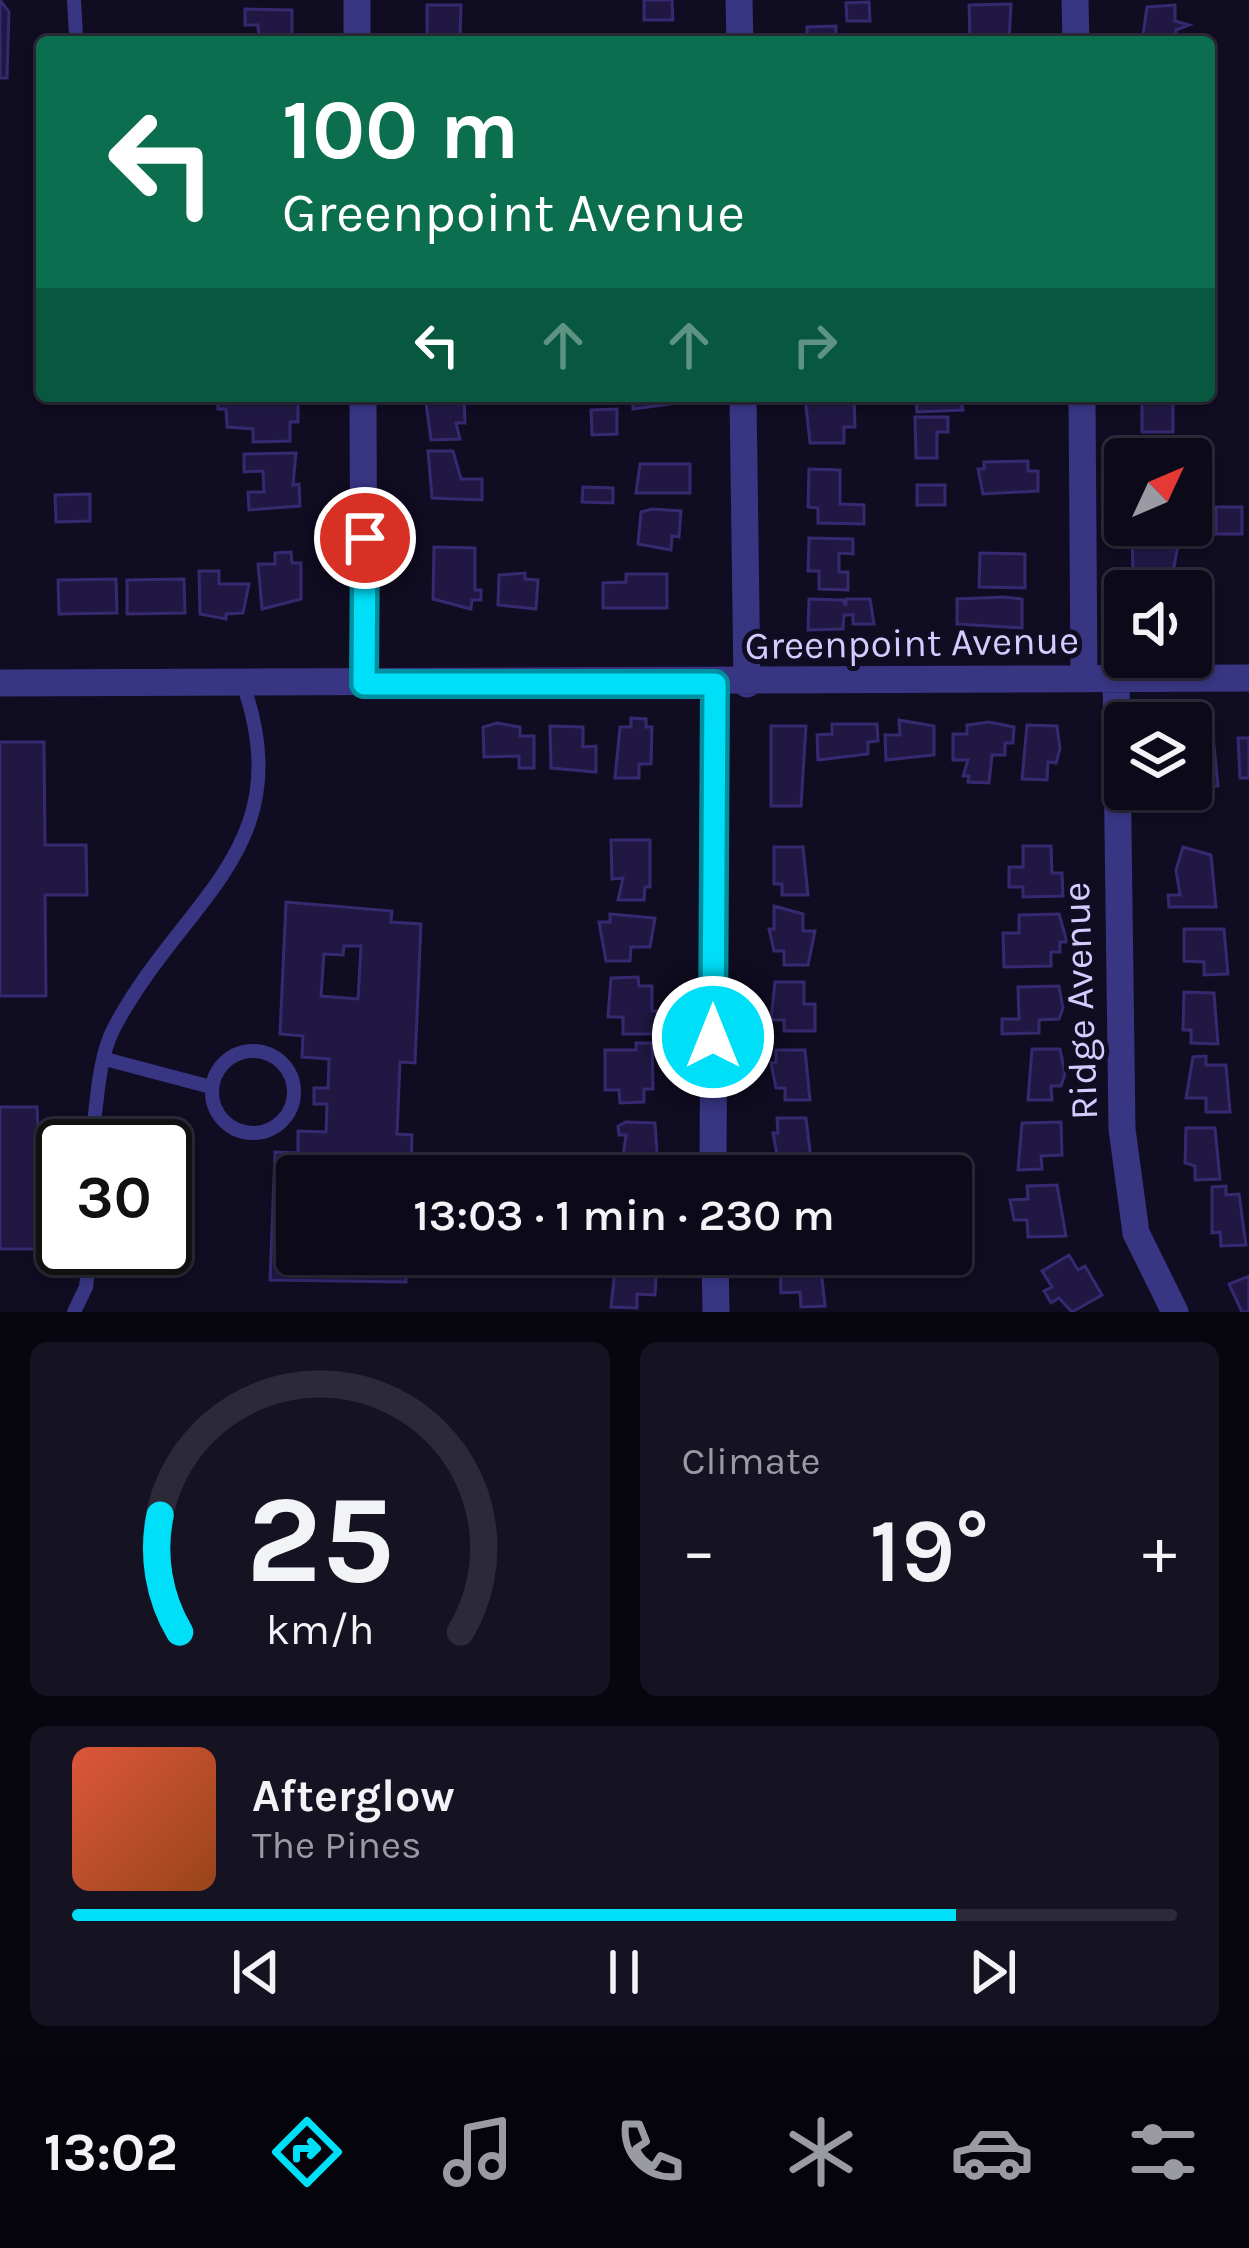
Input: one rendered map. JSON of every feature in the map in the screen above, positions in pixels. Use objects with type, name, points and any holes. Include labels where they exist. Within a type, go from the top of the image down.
[{"type":"street","points":[[357,0],[357,36]]},
{"type":"street","points":[[739,0],[740,36]]},
{"type":"street","points":[[1075,0],[1076,36]]},
{"type":"street","points":[[363,402],[364,684]]},
{"type":"street","points":[[743,402],[747,684]]},
{"type":"street","points":[[1082,402],[1084,679]]},
{"type":"street","name":"Greenpoint Avenue","points":[[0,683],[747,684],[1249,678]]},
{"type":"street","name":"Ridge Avenue","points":[[1116,679],[1122,1129],[1136,1233],[1175,1312]]},
{"type":"street","points":[[713,1155],[715,684]]},
{"type":"street","points":[[715,1275],[716,1312]]},
{"type":"lane","points":[[74,0],[76,35]]},
{"type":"lane","points":[[96,1119],[110,1033],[179,928],[235,862],[255,802],[261,743],[243,684]]},
{"type":"lane","points":[[255,1050],[283,1063],[294,1092],[283,1120],[255,1133],[228,1125],[212,1101],[211,1087],[226,1060],[255,1050]]},
{"type":"lane","points":[[105,1059],[211,1087]]},
{"type":"lane","points":[[74,1312],[87,1275]]},
{"type":"building","points":[[0,0],[9,12],[7,78],[0,78]]},
{"type":"building","points":[[644,0],[672,0],[673,20],[644,20]]},
{"type":"building","points":[[869,2],[870,21],[847,21],[846,3]]},
{"type":"building","points":[[1011,4],[1009,36],[970,36],[969,5]]},
{"type":"building","points":[[427,5],[461,5],[460,36],[427,36]]},
{"type":"building","points":[[1175,5],[1175,21],[1189,25],[1176,30],[1176,36],[1143,36],[1147,7]]},
{"type":"building","points":[[245,9],[292,10],[292,36],[259,36],[258,25],[245,25]]},
{"type":"building","points":[[836,26],[836,36],[807,36],[807,27]]},
{"type":"building","points":[[218,402],[298,402],[298,422],[290,422],[290,441],[253,442],[253,429],[227,427],[226,409],[218,409]]},
{"type":"building","points":[[464,402],[465,423],[456,423],[460,439],[431,440],[426,403]]},
{"type":"building","points":[[633,402],[685,402],[633,409]]},
{"type":"building","points":[[806,402],[854,402],[855,427],[844,427],[844,443],[810,443]]},
{"type":"building","points":[[916,402],[961,402],[963,410],[917,412]]},
{"type":"building","points":[[1142,402],[1173,402],[1173,432],[1142,432]]},
{"type":"building","points":[[617,409],[617,434],[592,435],[591,410]]},
{"type":"building","points":[[915,417],[948,417],[948,432],[937,432],[937,458],[916,458]]},
{"type":"building","points":[[428,451],[453,451],[461,479],[482,479],[482,500],[432,498]]},
{"type":"building","points":[[296,453],[293,485],[299,484],[300,506],[249,510],[248,492],[264,492],[263,471],[244,472],[244,454]]},
{"type":"building","points":[[1028,461],[1028,471],[1038,471],[1038,491],[983,494],[978,469],[984,469],[984,462]]},
{"type":"building","points":[[640,464],[690,464],[690,493],[636,493]]},
{"type":"building","points":[[809,469],[840,470],[840,504],[864,505],[864,524],[818,523],[818,508],[808,507]]},
{"type":"building","points":[[917,485],[945,485],[945,505],[917,505]]},
{"type":"building","points":[[583,487],[613,488],[613,503],[582,502]]},
{"type":"building","points":[[90,494],[90,521],[56,522],[55,495]]},
{"type":"building","points":[[1216,507],[1242,507],[1242,534],[1216,534]]},
{"type":"building","points":[[681,511],[679,537],[672,536],[671,550],[638,544],[641,512]]},
{"type":"building","points":[[809,538],[853,539],[853,554],[839,553],[839,572],[848,572],[848,590],[819,589],[819,571],[808,571]]},
{"type":"building","points":[[1132,546],[1178,546],[1173,570],[1133,570]]},
{"type":"building","points":[[434,547],[475,548],[475,590],[481,590],[481,600],[472,600],[471,609],[433,599]]},
{"type":"building","points":[[291,552],[292,563],[301,563],[301,599],[262,609],[258,564],[275,564],[275,553]]},
{"type":"building","points":[[980,553],[1025,554],[1025,588],[979,587]]},
{"type":"building","points":[[199,571],[219,571],[219,584],[249,584],[243,613],[226,614],[226,619],[200,614]]},
{"type":"building","points":[[525,573],[525,579],[538,580],[536,609],[498,605],[499,575]]},
{"type":"building","points":[[626,574],[667,574],[667,608],[603,608],[603,583],[626,582]]},
{"type":"building","points":[[116,579],[117,613],[59,614],[58,580]]},
{"type":"building","points":[[184,579],[185,613],[127,614],[127,580]]},
{"type":"building","points":[[809,599],[843,600],[846,606],[846,599],[870,599],[874,624],[853,624],[853,615],[844,615],[843,629],[808,630]]},
{"type":"building","points":[[957,599],[1022,599],[1022,628],[957,624]]},
{"type":"building","points":[[631,718],[646,719],[646,727],[652,727],[651,764],[639,764],[639,778],[615,778],[620,727],[631,727]]},
{"type":"building","points":[[899,720],[934,726],[934,755],[886,760],[885,735],[900,735]]},
{"type":"building","points":[[989,722],[1014,727],[1013,743],[1005,743],[1005,755],[992,755],[989,783],[968,782],[969,776],[963,776],[968,760],[953,760],[953,734],[967,734],[967,725]]},
{"type":"building","points":[[497,723],[520,727],[520,736],[534,736],[534,768],[519,768],[519,756],[484,757],[483,727]]},
{"type":"building","points":[[832,724],[877,724],[878,741],[868,742],[868,754],[818,760],[817,735],[832,734]]},
{"type":"building","points":[[1027,725],[1057,726],[1060,749],[1056,763],[1048,762],[1047,780],[1022,779]]},
{"type":"building","points":[[550,726],[583,727],[583,747],[596,746],[596,772],[551,768]]},
{"type":"building","points":[[771,726],[806,726],[801,806],[771,806]]},
{"type":"building","points":[[1212,726],[1218,786],[1212,786]]},
{"type":"building","points":[[1238,738],[1249,738],[1249,778],[1240,778]]},
{"type":"building","points":[[0,742],[44,742],[45,845],[86,845],[87,895],[45,895],[46,996],[0,996]]},
{"type":"building","points":[[611,840],[650,840],[650,887],[645,887],[644,900],[618,900],[623,878],[612,879]]},
{"type":"building","points":[[1023,846],[1051,846],[1052,873],[1062,873],[1063,896],[1023,897],[1023,887],[1009,887],[1009,867],[1023,867]]},
{"type":"building","points":[[774,847],[803,847],[808,895],[782,895],[782,884],[774,884]]},
{"type":"building","points":[[1183,847],[1211,855],[1216,907],[1169,907],[1168,895],[1180,895],[1176,870]]},
{"type":"building","points":[[286,902],[392,911],[391,922],[421,924],[415,1063],[400,1062],[397,1134],[412,1135],[412,1155],[276,1155],[276,1275],[406,1275],[406,1282],[270,1280],[275,1152],[298,1153],[298,1131],[326,1132],[327,1104],[314,1104],[314,1088],[328,1088],[329,1059],[302,1057],[303,1036],[280,1034]],"holes":[[[344,946],[361,946],[358,999],[321,996],[324,954],[343,955]]]},
{"type":"building","points":[[774,906],[803,914],[803,931],[815,931],[808,965],[784,965],[784,951],[774,951],[769,929],[774,929]]},
{"type":"building","points":[[610,914],[655,918],[650,947],[631,947],[630,961],[606,961],[599,922],[610,922]]},
{"type":"building","points":[[1059,914],[1067,942],[1060,942],[1060,952],[1051,952],[1051,966],[1004,967],[1003,933],[1019,933],[1019,915]]},
{"type":"building","points":[[1184,929],[1224,929],[1228,974],[1204,975],[1204,962],[1184,961]]},
{"type":"building","points":[[638,977],[639,986],[652,986],[652,1011],[662,1011],[658,1034],[623,1034],[623,1017],[608,1017],[611,978]]},
{"type":"building","points":[[775,982],[804,982],[804,1004],[815,1004],[815,1031],[784,1031],[784,1020],[771,1020]]},
{"type":"building","points":[[1059,986],[1063,1008],[1059,1019],[1039,1020],[1039,1033],[1002,1034],[1002,1019],[1019,1019],[1018,987]]},
{"type":"building","points":[[1184,992],[1214,993],[1218,1044],[1191,1043],[1191,1030],[1183,1030]]},
{"type":"building","points":[[636,1043],[652,1043],[653,1089],[644,1089],[644,1102],[620,1103],[619,1090],[605,1090],[605,1050],[636,1050]]},
{"type":"building","points":[[1032,1049],[1060,1049],[1065,1074],[1061,1086],[1051,1086],[1052,1100],[1028,1100]]},
{"type":"building","points":[[776,1050],[805,1050],[810,1100],[785,1100],[785,1088],[776,1088],[771,1063],[776,1063]]},
{"type":"building","points":[[1206,1056],[1206,1065],[1226,1065],[1230,1112],[1206,1112],[1206,1098],[1186,1098],[1193,1057]]},
{"type":"building","points":[[0,1107],[37,1107],[36,1249],[0,1249]]},
{"type":"building","points":[[777,1118],[806,1118],[810,1155],[777,1155],[773,1133],[778,1133]]},
{"type":"building","points":[[1061,1122],[1062,1155],[1041,1156],[1042,1169],[1018,1170],[1022,1123]]},
{"type":"building","points":[[655,1123],[657,1152],[623,1155],[626,1135],[619,1135],[618,1126]]},
{"type":"building","points":[[1186,1128],[1215,1128],[1220,1179],[1195,1180],[1195,1166],[1185,1163]]},
{"type":"building","points":[[1057,1185],[1066,1236],[1028,1237],[1027,1220],[1014,1220],[1010,1200],[1028,1199],[1027,1186]]},
{"type":"building","points":[[1226,1186],[1226,1195],[1239,1194],[1246,1245],[1221,1246],[1220,1232],[1212,1233],[1212,1187]]},
{"type":"building","points":[[1069,1255],[1078,1270],[1085,1266],[1102,1295],[1072,1312],[1059,1298],[1051,1303],[1044,1291],[1052,1287],[1042,1271]]},
{"type":"building","points":[[614,1275],[656,1275],[655,1295],[637,1294],[637,1308],[611,1307]]},
{"type":"building","points":[[780,1275],[822,1275],[825,1306],[801,1307],[800,1292],[781,1293]]},
{"type":"building","points":[[1249,1276],[1249,1312],[1242,1312],[1229,1284]]},
{"type":"route","points":[[365,538],[364,684],[715,684],[713,1037]]}]
